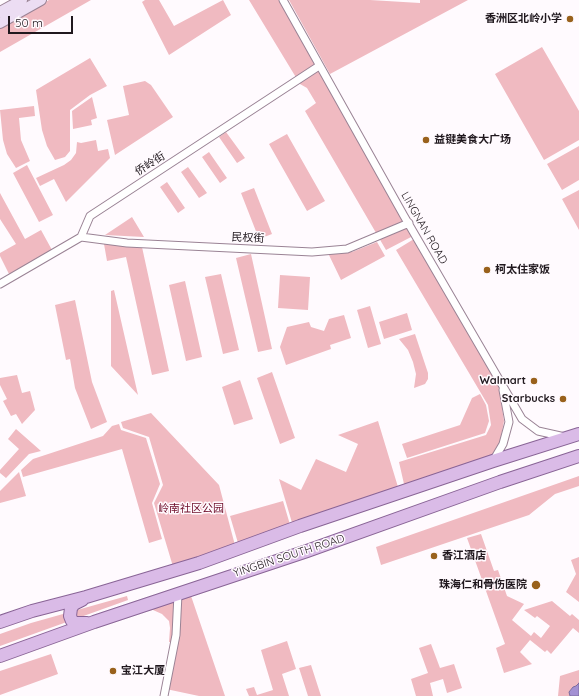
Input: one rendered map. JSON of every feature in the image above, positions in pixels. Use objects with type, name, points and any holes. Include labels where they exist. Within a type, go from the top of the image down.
[{"type":"main road","points":[[0,12],[22,0]]},
{"type":"main road","points":[[0,23],[41,0]]},
{"type":"main road","points":[[0,622],[32,611],[86,597],[199,563],[492,461],[574,436]]},
{"type":"main road","name":"YINGBIN SOUTH ROAD","points":[[0,656],[94,622],[315,548],[500,482],[579,456]]},
{"type":"main road","points":[[86,597],[74,604],[71,608],[70,616],[72,621],[76,623],[81,624],[94,622]]},
{"type":"street","name":"LINGNAN ROAD","points":[[283,0],[408,223],[522,419],[538,431],[574,436]]},
{"type":"street","name":"侨岭街","points":[[81,237],[90,216],[319,66]]},
{"type":"street","name":"民权街","points":[[81,237],[127,243],[312,252],[348,249],[408,223]]},
{"type":"street","points":[[0,284],[81,237]]},
{"type":"street","points":[[492,461],[503,444],[509,422],[502,385]]},
{"type":"street","points":[[164,696],[176,635],[178,594]]},
{"type":"green space","points":[[49,0],[91,0],[0,52],[0,26]]},
{"type":"green space","points":[[145,0],[159,0],[174,26],[223,0],[231,15],[169,55],[142,2]]},
{"type":"green space","points":[[249,0],[281,0],[413,236],[386,250],[305,111],[316,103],[307,88],[300,84]]},
{"type":"green space","points":[[289,0],[370,0],[420,3],[420,0],[468,0],[330,74]]},
{"type":"green space","points":[[542,47],[579,111],[579,140],[544,160],[495,74]]},
{"type":"green space","points":[[90,58],[107,86],[90,95],[70,110],[70,151],[65,157],[55,160],[47,146],[42,130],[36,90]]},
{"type":"green space","points":[[145,81],[151,85],[173,117],[115,155],[107,120],[129,115],[123,86]]},
{"type":"green space","points":[[92,97],[97,118],[91,120],[92,125],[73,129],[72,111]]},
{"type":"green space","points":[[34,106],[35,116],[19,118],[21,140],[30,161],[16,168],[7,154],[3,140],[0,110]]},
{"type":"green space","points":[[226,132],[245,158],[237,163],[219,137]]},
{"type":"green space","points":[[287,134],[325,201],[307,211],[269,144]]},
{"type":"green space","points":[[96,140],[98,151],[108,149],[110,158],[66,202],[54,179],[40,186],[36,178],[64,165],[71,160],[76,153],[77,142],[81,143]]},
{"type":"green space","points":[[579,146],[579,180],[562,190],[547,164]]},
{"type":"green space","points":[[209,152],[227,178],[220,183],[202,157]]},
{"type":"green space","points":[[27,165],[53,215],[39,222],[13,173]]},
{"type":"green space","points":[[188,167],[207,193],[199,198],[181,172]]},
{"type":"green space","points":[[167,182],[185,208],[178,213],[160,187]]},
{"type":"green space","points":[[254,188],[272,234],[259,239],[241,193]]},
{"type":"green space","points":[[579,190],[579,230],[562,199]]},
{"type":"green space","points":[[0,193],[25,239],[41,230],[52,250],[9,274],[0,253],[16,244],[0,219]]},
{"type":"green space","points":[[132,217],[144,237],[105,235]]},
{"type":"green space","points":[[414,239],[499,387],[504,421],[500,442],[490,459],[404,484],[399,462],[486,435],[491,425],[488,405],[396,250]]},
{"type":"green space","points":[[377,242],[385,256],[341,280],[328,253],[352,252]]},
{"type":"green space","points":[[104,244],[142,247],[169,371],[152,375],[126,257],[107,261]]},
{"type":"green space","points":[[251,254],[272,349],[258,352],[236,258]]},
{"type":"green space","points":[[221,274],[239,350],[223,354],[205,277]]},
{"type":"green space","points":[[280,275],[310,277],[308,310],[278,308]]},
{"type":"green space","points":[[185,281],[202,357],[186,361],[169,285]]},
{"type":"green space","points":[[114,290],[138,395],[111,366],[111,291]]},
{"type":"green space","points":[[75,300],[92,382],[107,422],[91,429],[75,388],[70,359],[66,360],[55,305]]},
{"type":"green space","points":[[370,306],[381,344],[368,348],[357,310]]},
{"type":"green space","points":[[407,313],[412,330],[384,339],[379,322]]},
{"type":"green space","points":[[344,315],[351,338],[330,345],[331,349],[286,365],[280,347],[287,327],[309,322],[311,327],[324,331],[329,319]]},
{"type":"green space","points":[[415,334],[428,373],[428,379],[425,384],[414,388],[416,374],[413,362],[408,350],[399,339]]},
{"type":"green space","points":[[272,372],[295,438],[280,444],[257,378]]},
{"type":"green space","points":[[17,375],[22,393],[30,391],[35,410],[22,424],[16,414],[11,416],[3,401],[7,399],[0,385],[0,378]]},
{"type":"green space","points":[[240,380],[253,419],[234,425],[222,387]]},
{"type":"green space","points":[[480,394],[486,405],[489,421],[485,433],[407,458],[402,444],[460,425],[472,398]]},
{"type":"green space","name":"岭南社区公园","points":[[151,413],[219,485],[236,549],[174,570],[154,503],[163,485],[149,437],[123,428],[121,422]]},
{"type":"green space","points":[[378,421],[398,487],[293,526],[279,479],[301,490],[316,459],[346,472],[358,444],[338,435]]},
{"type":"green space","points":[[119,424],[121,430],[146,438],[160,484],[152,503],[162,539],[149,543],[122,449],[23,477],[21,470],[33,459],[103,436],[112,426]]},
{"type":"green space","points":[[16,429],[41,451],[29,454],[6,478],[0,473],[0,470],[19,449],[8,439]]},
{"type":"green space","points":[[19,472],[26,496],[0,503],[0,491]]},
{"type":"green space","points":[[579,476],[579,486],[555,494],[529,515],[381,565],[376,547]]},
{"type":"green space","points":[[283,501],[291,528],[238,543],[230,516]]},
{"type":"green space","points":[[481,534],[494,571],[498,570],[507,596],[524,604],[512,620],[531,636],[534,632],[541,638],[550,626],[537,616],[535,618],[524,610],[552,601],[570,616],[572,614],[579,620],[579,633],[573,628],[551,654],[547,650],[545,652],[530,640],[520,652],[532,664],[504,673],[496,648],[505,644],[467,538]]},
{"type":"green space","points":[[579,557],[579,602],[566,592],[576,574],[571,560]]},
{"type":"green space","points":[[189,590],[225,696],[199,696],[166,689],[178,594]]},
{"type":"green space","points":[[177,595],[173,642],[169,642],[169,621],[162,614],[153,610],[144,611]]},
{"type":"green space","points":[[127,596],[128,600],[0,646],[0,634],[31,623]]},
{"type":"green space","points":[[287,641],[296,669],[282,674],[289,696],[249,696],[246,689],[254,687],[257,695],[273,690],[261,650]]},
{"type":"green space","points":[[431,644],[440,668],[454,664],[462,688],[447,693],[443,679],[430,683],[433,696],[416,696],[411,679],[428,673],[419,648]]},
{"type":"green space","points":[[51,654],[58,674],[0,695],[0,671]]},
{"type":"green space","points":[[311,665],[321,696],[308,696],[299,668]]},
{"type":"green space","points":[[579,670],[579,683],[569,692],[570,696],[558,696],[560,676]]},
{"type":"shaded area","points":[[579,683],[579,696],[570,696],[569,692]]},
{"type":"place","name":"香洲区北岭小学","points":[[570,19]]},
{"type":"place","name":"益键美食大广场","points":[[426,140]]},
{"type":"place","name":"柯太住家饭","points":[[487,270]]},
{"type":"place","name":"Walmart","points":[[534,381]]},
{"type":"place","name":"Starbucks","points":[[563,399]]},
{"type":"place","name":"香江酒店","points":[[434,556]]},
{"type":"place","name":"珠海仁和骨伤医院","points":[[536,585]]},
{"type":"place","name":"宝江大厦","points":[[113,671]]}]
